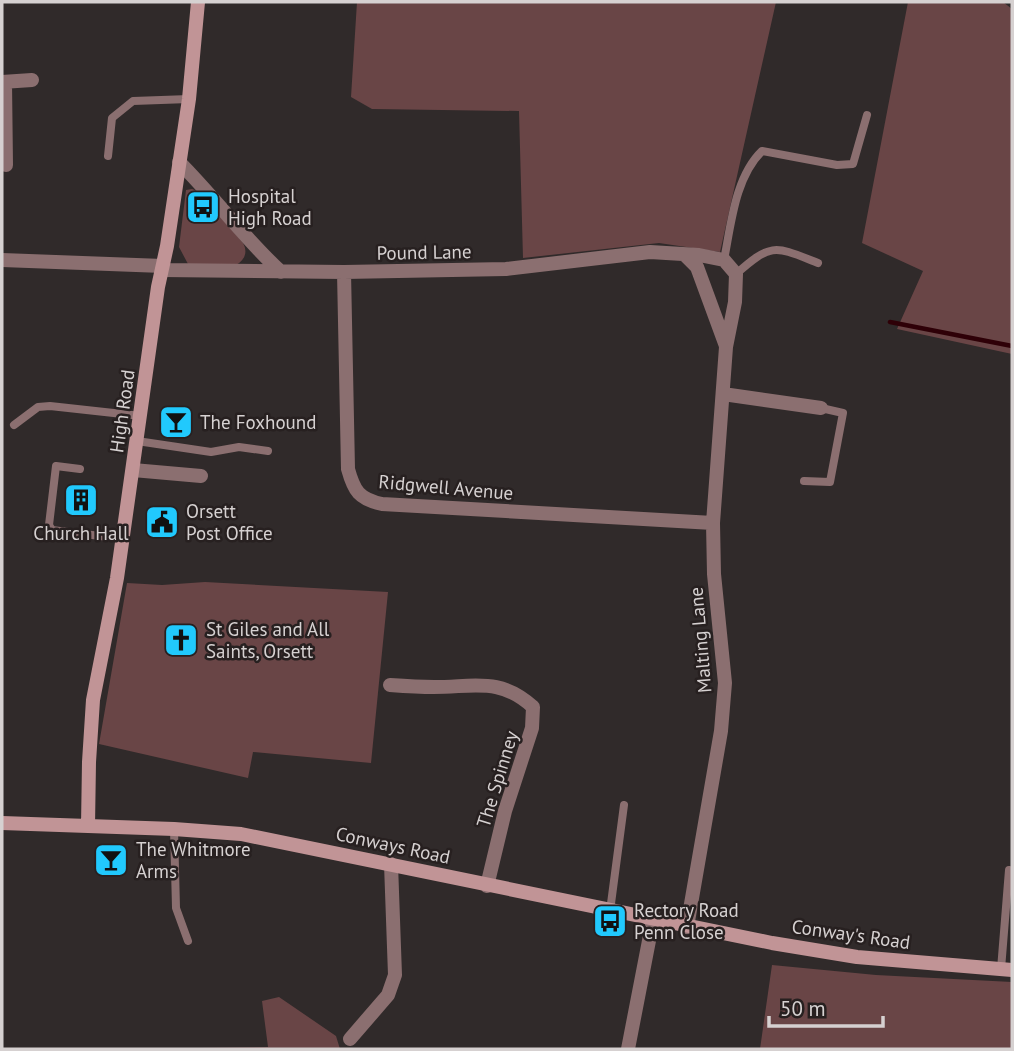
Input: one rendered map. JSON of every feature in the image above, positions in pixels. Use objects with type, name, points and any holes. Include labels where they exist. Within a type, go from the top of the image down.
[{"type":"main road","name":"High Road","points":[[88,826],[93,700],[124,539],[189,99],[198,2]]},
{"type":"main road","name":"Conways Road","points":[[2,823],[240,834],[687,927]]},
{"type":"main road","name":"Conway's Road","points":[[687,927],[857,957],[1006,969]]},
{"type":"street","points":[[6,165],[3,82],[32,80]]},
{"type":"street","points":[[179,162],[201,183],[241,232],[281,272]]},
{"type":"street","name":"Pound Lane","points":[[2,260],[163,268],[344,272],[506,269],[650,252],[699,255],[724,260]]},
{"type":"street","name":"Malting Lane","points":[[686,256],[697,267],[726,347]]},
{"type":"street","points":[[724,260],[736,274]]},
{"type":"street","name":"Ridgwell Avenue","points":[[344,272],[348,468],[353,486],[364,498],[382,504],[713,523]]},
{"type":"street","name":"Malting Lane","points":[[687,927],[721,731],[725,684],[714,574],[713,523],[726,347],[735,302],[736,274]]},
{"type":"street","points":[[723,394],[821,408]]},
{"type":"street","points":[[133,470],[201,477]]},
{"type":"street","name":"The Spinney","points":[[390,685],[498,686],[519,694],[533,707],[532,728],[505,811],[487,886]]},
{"type":"street","points":[[349,1039],[388,995],[395,975],[391,864]]},
{"type":"street","points":[[628,1049],[653,920]]},
{"type":"lane","points":[[108,156],[112,118],[133,101],[189,99]]},
{"type":"lane","points":[[724,260],[734,214],[747,171],[754,159],[762,151],[837,165],[853,164],[867,115]]},
{"type":"lane","points":[[736,274],[763,252],[774,249],[783,249],[818,263]]},
{"type":"lane","points":[[14,425],[38,407],[50,406],[141,416]]},
{"type":"lane","points":[[804,481],[830,482],[844,413],[821,408]]},
{"type":"lane","points":[[137,441],[211,452],[239,447],[268,452]]},
{"type":"lane","points":[[80,468],[56,466],[49,525],[52,530],[124,539]]},
{"type":"lane","points":[[610,911],[624,805]]},
{"type":"lane","points":[[174,829],[176,908],[188,942]]},
{"type":"lane","points":[[1006,969],[1009,870]]},
{"type":"shaded area","points":[[357,2],[776,2],[720,252],[659,243],[523,258],[519,111],[372,109],[351,97]]},
{"type":"shaded area","points":[[908,2],[1003,2],[1012,9],[1012,354],[897,329],[923,271],[862,243]]},
{"type":"shaded area","points":[[186,190],[198,191],[243,243],[245,256],[236,265],[188,264],[179,247]]},
{"type":"shaded area","points":[[205,582],[388,592],[371,763],[253,752],[248,778],[99,744],[127,583],[162,585]]},
{"type":"shaded area","points":[[772,965],[876,975],[1012,982],[1012,1049],[760,1049]]},
{"type":"shaded area","points":[[279,997],[336,1036],[340,1049],[121,1049],[268,1047],[262,1001]]},
{"type":"waterway","points":[[890,322],[1012,346]]},
{"type":"place","name":"Hospital High Road","points":[[203,207]]},
{"type":"place","name":"The Foxhound","points":[[176,422]]},
{"type":"place","name":"Church Hall","points":[[81,500]]},
{"type":"place","name":"Orsett Post Office","points":[[162,522]]},
{"type":"place","name":"St Giles and All Saints, Orsett","points":[[181,640]]},
{"type":"place","name":"The Whitmore Arms","points":[[111,860]]},
{"type":"place","name":"Rectory Road Penn Close","points":[[610,921]]}]
